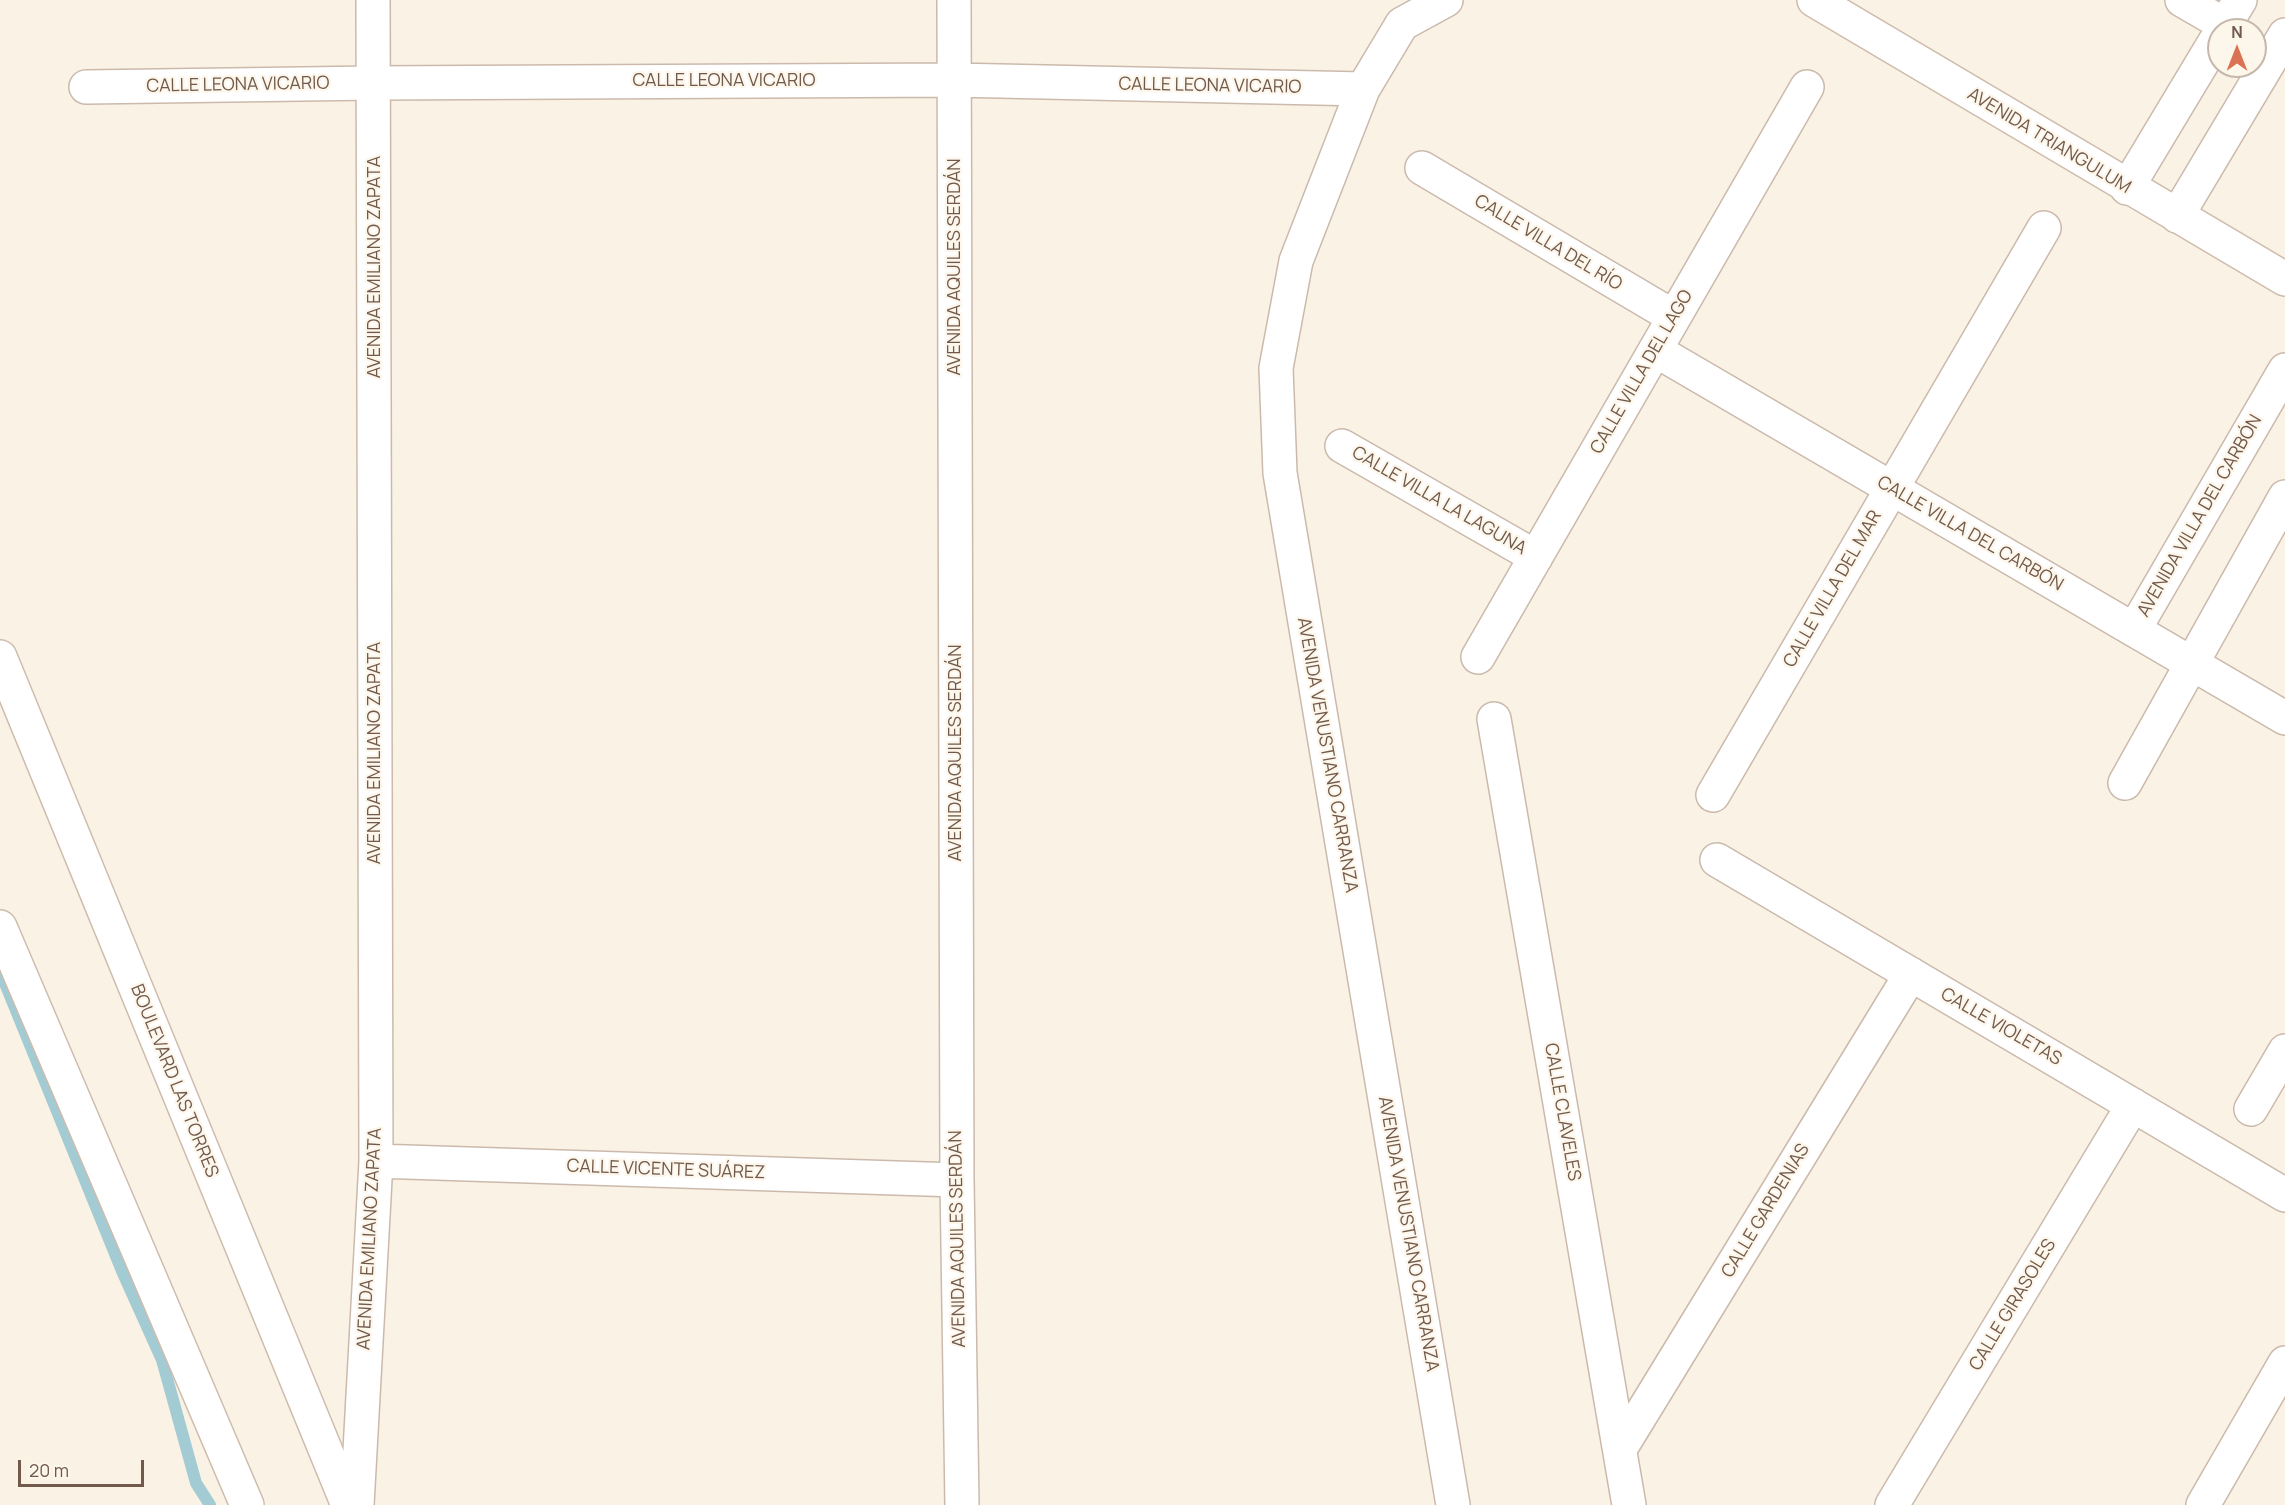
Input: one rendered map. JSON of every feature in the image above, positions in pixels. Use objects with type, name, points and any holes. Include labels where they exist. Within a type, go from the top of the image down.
[{"type":"street","name":"AVENIDA EMILIANO ZAPATA","points":[[357,1505],[376,1161],[373,0]]},
{"type":"street","name":"AVENIDA AQUILES SERDÁN","points":[[954,0],[957,1180],[962,1505]]},
{"type":"street","name":"AVENIDA VENUSTIANO CARRANZA","points":[[1446,0],[1409,12],[1363,89],[1296,261],[1276,368],[1280,473],[1453,1505]]},
{"type":"street","name":"AVENIDA TRIANGULUM","points":[[1814,0],[2127,188],[2285,279]]},
{"type":"street","points":[[2182,0],[2217,18]]},
{"type":"street","points":[[2177,216],[2285,35]]},
{"type":"street","points":[[2127,188],[2207,56]]},
{"type":"street","name":"CALLE LEONA VICARIO","points":[[86,87],[954,80],[1363,89]]},
{"type":"street","name":"CALLE VILLA DEL LAGO","points":[[1479,657],[1806,87]]},
{"type":"street","name":"CALLE VILLA DEL RÍO","points":[[1422,168],[1674,317]]},
{"type":"street","name":"CALLE VILLA DEL MAR","points":[[1713,795],[2044,228]]},
{"type":"street","name":"CALLE VILLA DEL CARBÓN","points":[[1654,350],[2285,718]]},
{"type":"street","name":"AVENIDA VILLA DEL CARBÓN","points":[[2134,630],[2285,370]]},
{"type":"street","name":"CALLE VILLA LA LAGUNA","points":[[1342,446],[1536,557]]},
{"type":"street","points":[[2125,783],[2285,497]]},
{"type":"street","name":"BOULEVARD LAS TORRES","points":[[0,657],[348,1505]]},
{"type":"street","name":"CALLE CLAVELES","points":[[1494,719],[1629,1505]]},
{"type":"street","name":"CALLE VIOLETAS","points":[[1717,860],[2285,1195]]},
{"type":"street","points":[[0,927],[247,1505]]},
{"type":"street","name":"CALLE GARDENIAS","points":[[1620,1449],[1911,974]]},
{"type":"street","points":[[2251,1109],[2285,1051]]},
{"type":"street","name":"CALLE GIRASOLES","points":[[1892,1505],[2133,1105]]},
{"type":"street","name":"CALLE VICENTE SUÁREZ","points":[[376,1161],[957,1180]]},
{"type":"street","points":[[2203,1505],[2285,1363]]},
{"type":"waterway","points":[[0,971],[122,1271],[162,1360],[196,1483],[210,1505]]}]
